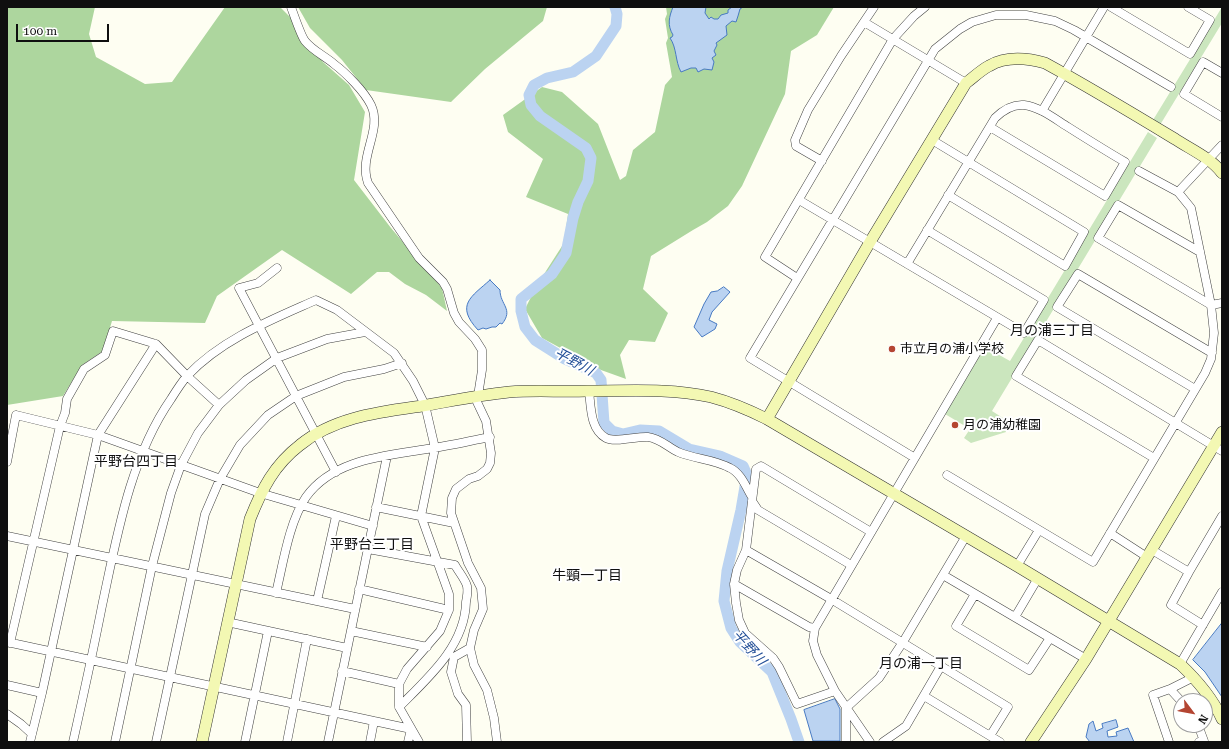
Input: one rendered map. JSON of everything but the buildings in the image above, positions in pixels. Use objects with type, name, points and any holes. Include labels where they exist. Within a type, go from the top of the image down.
[{"type":"street","points":[[291,7],[304,40],[341,69],[371,105],[374,114],[374,124],[365,165],[368,183],[419,258],[444,282],[454,313],[459,322],[480,345],[482,350],[483,362],[477,402],[486,421],[490,437],[490,463],[487,469],[478,476],[460,484],[456,489],[452,498],[451,513],[468,563],[481,588],[483,609],[474,630],[470,648],[474,666],[487,690],[494,718],[497,742]]},
{"type":"street","points":[[822,161],[796,146],[795,140],[808,110],[841,56],[874,7]]},
{"type":"street","points":[[797,278],[764,257],[893,39],[909,21],[925,7]]},
{"type":"street","points":[[1042,111],[1104,7]]},
{"type":"street","points":[[1111,7],[1190,54],[1210,20],[1188,7]]},
{"type":"street","points":[[915,458],[750,358],[935,49],[960,29],[996,11],[1026,15],[1055,21],[1074,30],[1171,87]]},
{"type":"street","points":[[864,22],[966,83]]},
{"type":"street","points":[[767,419],[870,242],[966,83],[990,65],[1012,58],[1031,59],[1045,63],[1208,160],[1222,173]]},
{"type":"street","points":[[1222,73],[1203,62],[1184,94],[1222,117]]},
{"type":"street","points":[[907,264],[995,118],[1009,107],[1025,105],[1042,111],[1125,162],[1105,196],[990,127]]},
{"type":"street","points":[[932,140],[1084,232],[1065,266],[948,195]]},
{"type":"street","points":[[1178,192],[1222,144]]},
{"type":"street","points":[[947,475],[1093,562],[1205,373],[1212,353],[1214,333],[1211,305],[1191,208],[1178,192],[1139,170]]},
{"type":"street","points":[[799,200],[1024,333],[1044,300],[928,230]]},
{"type":"street","points":[[1200,252],[1118,205],[1098,238],[1211,305],[1222,303]]},
{"type":"street","points":[[276,268],[258,283],[239,288],[317,433],[336,472]]},
{"type":"street","points":[[1195,389],[1057,307],[1078,274],[1212,353]]},
{"type":"street","points":[[73,742],[112,558],[134,475],[153,428],[188,376],[222,347],[258,325],[316,300],[337,310],[394,353],[413,381],[425,405],[434,448],[421,516],[436,563],[449,594],[449,610],[440,631],[407,669],[399,684],[399,707],[419,742]]},
{"type":"street","points":[[870,742],[835,691],[817,655],[813,641],[815,628],[997,318]]},
{"type":"street","points":[[219,405],[156,344],[113,331],[105,355],[84,369],[67,399],[65,413],[60,426],[9,642],[411,729]]},
{"type":"street","points":[[115,742],[152,566],[170,493],[181,465],[198,433],[219,405],[246,380],[277,358],[327,339],[365,332]]},
{"type":"street","points":[[1154,458],[1016,376],[1038,340],[1218,449]]},
{"type":"street","points":[[31,738],[98,435],[156,344]]},
{"type":"street","points":[[156,742],[205,514],[220,479],[240,445],[268,415],[296,396],[344,377],[384,369],[402,363]]},
{"type":"street","points":[[202,742],[250,519],[260,493],[276,467],[300,445],[317,433],[350,419],[380,412],[478,395],[510,392],[665,390],[711,397],[749,410],[767,419],[1038,578],[1180,664],[1194,677],[1208,694],[1222,719]]},
{"type":"street","points":[[589,392],[593,423],[607,439],[615,440],[636,437],[654,438],[678,452],[731,468],[739,474],[758,510],[851,566]]},
{"type":"street","points":[[7,462],[10,432],[16,415],[98,435],[260,493],[372,526]]},
{"type":"street","points":[[1030,742],[1086,659],[1150,553],[1218,449],[1222,432]]},
{"type":"street","points":[[276,593],[293,525],[301,506],[306,497],[324,479],[336,472],[371,458],[490,437]]},
{"type":"street","points":[[328,742],[387,456]]},
{"type":"street","points":[[835,691],[797,704],[780,667],[773,658],[745,633],[739,620],[734,584],[737,570],[746,550],[756,469],[761,466],[871,532]]},
{"type":"street","points":[[376,508],[454,523]]},
{"type":"street","points":[[317,601],[336,516]]},
{"type":"street","points":[[1203,625],[1171,605],[1221,519]]},
{"type":"street","points":[[1017,566],[1038,530]]},
{"type":"street","points":[[1110,533],[1189,572]]},
{"type":"street","points":[[7,536],[355,610]]},
{"type":"street","points":[[846,742],[846,708],[879,678],[903,642],[966,536]]},
{"type":"street","points":[[368,550],[436,563],[455,565],[467,587],[466,608],[457,638],[436,670],[399,707]]},
{"type":"street","points":[[746,550],[903,642],[1008,707],[990,736]]},
{"type":"street","points":[[943,575],[1086,659]]},
{"type":"street","points":[[1015,617],[1038,578]]},
{"type":"street","points":[[734,584],[809,627],[815,628]]},
{"type":"street","points":[[359,589],[449,610]]},
{"type":"street","points":[[1180,664],[1222,592]]},
{"type":"street","points":[[975,594],[956,626],[1029,670],[1050,638]]},
{"type":"street","points":[[227,622],[347,648]]},
{"type":"street","points":[[245,742],[268,631]]},
{"type":"street","points":[[351,631],[426,647]]},
{"type":"street","points":[[287,742],[307,639]]},
{"type":"street","points":[[467,742],[466,705],[458,694],[451,672],[454,657],[470,648]]},
{"type":"street","points":[[883,742],[906,726],[940,666]]},
{"type":"street","points":[[342,671],[399,684]]},
{"type":"street","points":[[1169,742],[1153,695],[1170,689],[1194,677]]},
{"type":"street","points":[[7,685],[42,693]]},
{"type":"street","points":[[1170,689],[1174,693]]},
{"type":"street","points":[[924,696],[1000,742]]},
{"type":"street","points":[[7,714],[21,724],[31,738]]},
{"type":"street","points":[[370,742],[374,721]]},
{"type":"street","points":[[408,742],[411,729]]},
{"type":"street","points":[[1199,742],[1204,741],[1201,733]]},
{"type":"green space","points":[[7,7],[95,7],[89,34],[96,57],[145,84],[172,82],[225,7],[280,7],[297,24],[323,62],[349,85],[365,112],[354,180],[391,228],[442,288],[447,311],[426,295],[405,284],[389,272],[377,272],[351,294],[282,250],[217,296],[205,323],[112,321],[103,351],[82,365],[63,396],[7,405]]},
{"type":"green space","points":[[298,7],[547,7],[543,21],[485,69],[451,102],[366,90],[342,60],[310,28]]},
{"type":"green space","points":[[666,7],[675,7],[675,39],[723,18],[710,23],[703,14],[702,7],[834,7],[817,35],[791,51],[785,94],[742,186],[728,206],[707,222],[651,256],[643,289],[668,313],[655,342],[629,340],[620,355],[626,379],[601,370],[542,338],[525,309],[537,285],[564,243],[568,214],[526,197],[543,159],[508,132],[503,115],[542,87],[562,92],[598,124],[620,180],[626,176],[633,150],[655,132],[665,85],[672,77],[666,43],[668,38],[665,19],[667,14]]},
{"type":"green space","points":[[1222,7],[1222,23],[1160,125],[1153,120]]},
{"type":"green space","points":[[1148,132],[1157,138],[992,411],[1003,418],[1006,432],[971,443],[964,438],[970,429],[945,414],[985,347],[1010,361]]},
{"type":"water","points":[[673,7],[706,7],[705,13],[709,19],[711,17],[718,19],[721,15],[728,13],[728,10],[732,7],[743,7],[740,9],[736,22],[732,21],[726,26],[727,35],[716,43],[717,45],[714,51],[716,55],[712,58],[714,62],[712,70],[704,69],[698,72],[696,68],[691,68],[681,72],[674,46],[670,38],[673,35],[669,21]]},
{"type":"water","points":[[490,280],[500,290],[507,314],[502,324],[500,323],[496,327],[478,330],[468,314],[468,302],[477,291]]},
{"type":"water","points":[[724,287],[730,292],[712,312],[709,320],[717,324],[715,329],[702,337],[694,327],[704,304],[711,292],[717,291]]},
{"type":"water","points":[[1222,623],[1222,697],[1205,672],[1193,660]]},
{"type":"water","points":[[835,699],[840,709],[840,741],[813,741],[804,710]]},
{"type":"water","points":[[1116,720],[1118,727],[1107,731],[1108,737],[1117,736],[1116,732],[1128,728],[1134,742],[1090,742],[1086,737],[1089,724],[1093,721],[1096,731],[1103,728],[1102,724]]},
{"type":"waterway","name":"平野川","points":[[615,7],[617,14],[616,26],[596,56],[573,72],[547,78],[534,85],[529,95],[531,105],[540,116],[586,148],[591,158],[588,181],[578,202],[573,218],[566,253],[552,274],[521,299],[521,311],[525,327],[535,340],[565,359],[596,373],[601,380],[604,423],[612,431],[623,434],[640,430],[659,431],[689,449],[720,456],[743,466],[747,475],[741,510],[727,571],[724,601],[731,628],[740,642],[772,672],[799,742]]},
{"type":"place","name":"市立月の浦小学校","points":[[892,349]]},
{"type":"place","name":"月の浦幼稚園","points":[[955,425]]},
{"type":"district","name":"月の浦三丁目","points":[[1052,331]]},
{"type":"district","name":"平野台四丁目","points":[[136,462]]},
{"type":"district","name":"平野台三丁目","points":[[372,545]]},
{"type":"district","name":"牛頸一丁目","points":[[587,576]]},
{"type":"district","name":"月の浦一丁目","points":[[921,664]]}]
